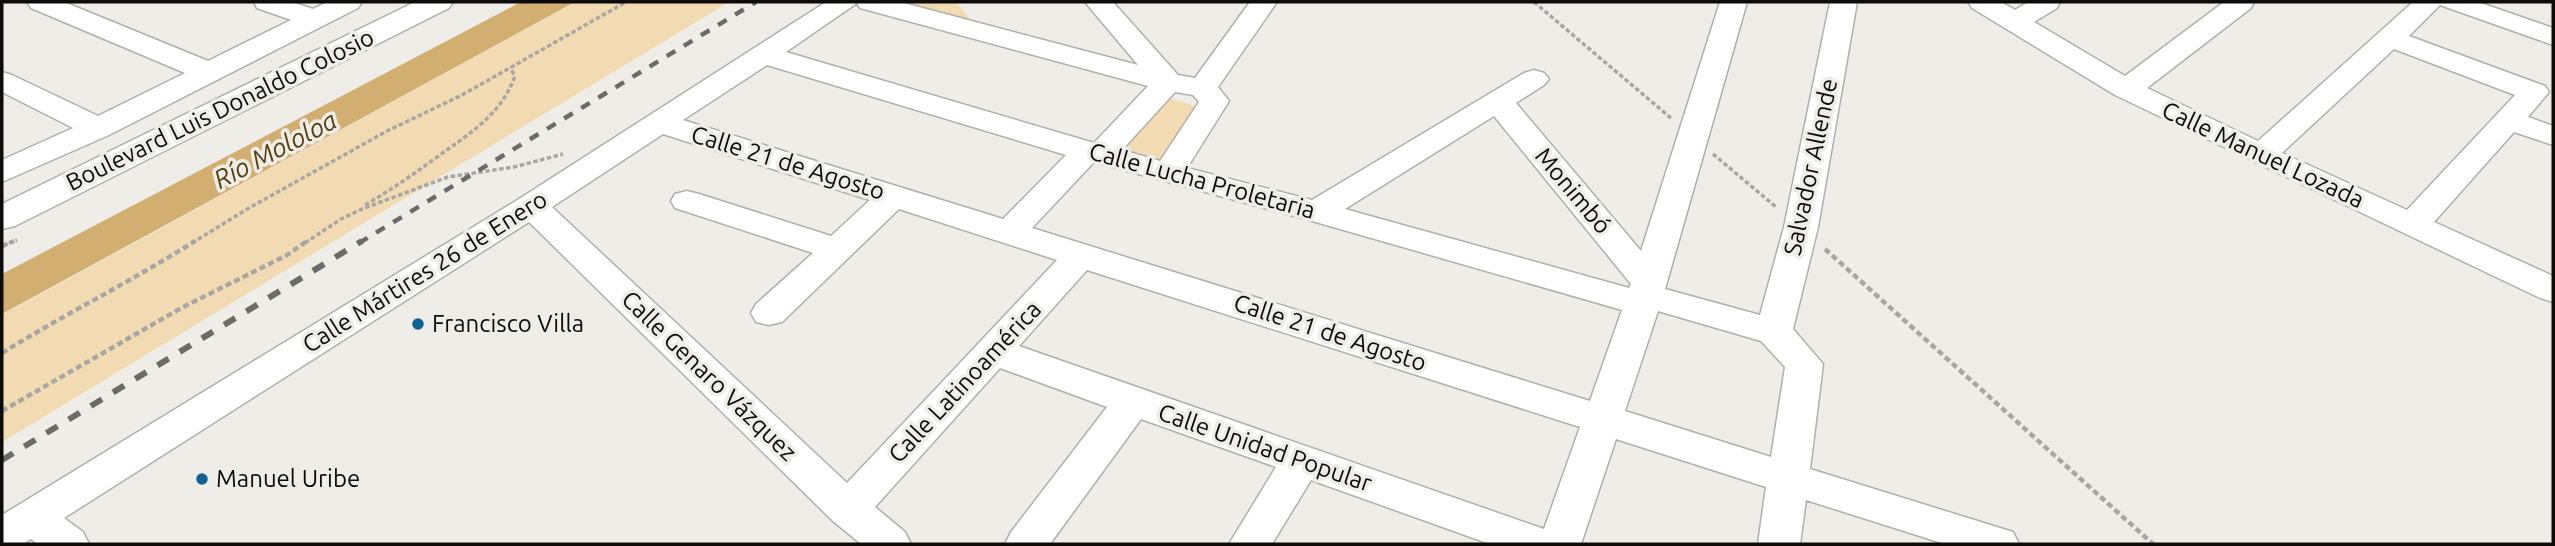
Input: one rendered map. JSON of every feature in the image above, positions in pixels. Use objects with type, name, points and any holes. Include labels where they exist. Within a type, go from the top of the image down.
[{"type":"main road","name":"Boulevard Luis Donaldo Colosio","points":[[2,191],[388,2]]},
{"type":"main road","name":"Boulevard Luis Donaldo Colosio","points":[[2,218],[438,2]]},
{"type":"street","points":[[41,2],[209,72]]},
{"type":"street","points":[[267,2],[314,19]]},
{"type":"street","name":"Boulevard Luis Donaldo Colosio","points":[[2,172],[98,128],[348,2]]},
{"type":"street","name":"Calle Mártires 26 de Enero","points":[[17,527],[531,206],[844,2]]},
{"type":"street","points":[[870,2],[1168,82],[1203,88],[1214,101],[1168,173]]},
{"type":"street","points":[[956,2],[981,32]]},
{"type":"street","points":[[1099,2],[1168,82]]},
{"type":"street","points":[[1203,88],[1264,2]]},
{"type":"street","points":[[1560,544],[1645,294],[1734,2]]},
{"type":"street","name":"Salvador Allende","points":[[1774,332],[1801,227],[1844,2]]},
{"type":"street","name":"Calle Manuel Lozada","points":[[1982,2],[2126,89],[2261,155],[2553,290]]},
{"type":"street","points":[[2015,22],[2047,2]]},
{"type":"street","points":[[2126,89],[2241,2]]},
{"type":"street","points":[[2261,155],[2429,2]]},
{"type":"street","points":[[2452,2],[2553,37]]},
{"type":"street","points":[[2389,38],[2534,92],[2412,225]]},
{"type":"street","name":"Calle Lucha Proletaria","points":[[764,55],[1094,153],[1645,294],[1774,332]]},
{"type":"street","points":[[1317,212],[1534,79]]},
{"type":"street","points":[[2,81],[98,128]]},
{"type":"street","points":[[1010,232],[1168,82]]},
{"type":"street","name":"Monimbó","points":[[1497,100],[1645,294]]},
{"type":"street","points":[[2508,120],[2553,136]]},
{"type":"street","name":"Calle 21 de Agosto","points":[[660,123],[1998,544]]},
{"type":"street","points":[[769,313],[894,196]]},
{"type":"street","points":[[687,201],[837,249]]},
{"type":"street","name":"Calle Genaro Vázquez","points":[[531,206],[848,509],[890,544]]},
{"type":"street","name":"Calle Latinoamérica","points":[[848,509],[1082,254]]},
{"type":"street","points":[[1774,332],[1804,365],[1779,544]]},
{"type":"street","name":"Calle Unidad Popular","points":[[992,351],[1538,544]]},
{"type":"street","points":[[1026,544],[1133,401]]},
{"type":"street","points":[[1250,544],[1301,461]]},
{"type":"street","points":[[17,527],[68,544]]},
{"type":"path","points":[[2,353],[123,286],[229,220],[369,141],[510,68],[626,2]]},
{"type":"path","points":[[1534,2],[1801,227],[2153,544]]},
{"type":"path","points":[[2,411],[183,307],[287,255],[418,173],[478,129],[500,108],[515,76],[510,68]]},
{"type":"path","points":[[341,219],[404,191],[448,177],[538,163],[571,151]]},
{"type":"shaded area","points":[[576,2],[729,2],[2,442],[2,315]]},
{"type":"shaded area","points":[[870,2],[956,2],[981,32]]},
{"type":"shaded area","points":[[1168,98],[1203,108],[1157,163],[1119,152]]},
{"type":"water","name":"Río Mololoa","points":[[521,2],[575,2],[2,314],[2,274]]},
{"type":"railway","points":[[359,243],[756,2]]},
{"type":"railway","points":[[2,460],[362,241]]},
{"type":"place","name":"Francisco Villa","points":[[418,324]]},
{"type":"place","name":"Manuel Uribe","points":[[202,479]]}]
